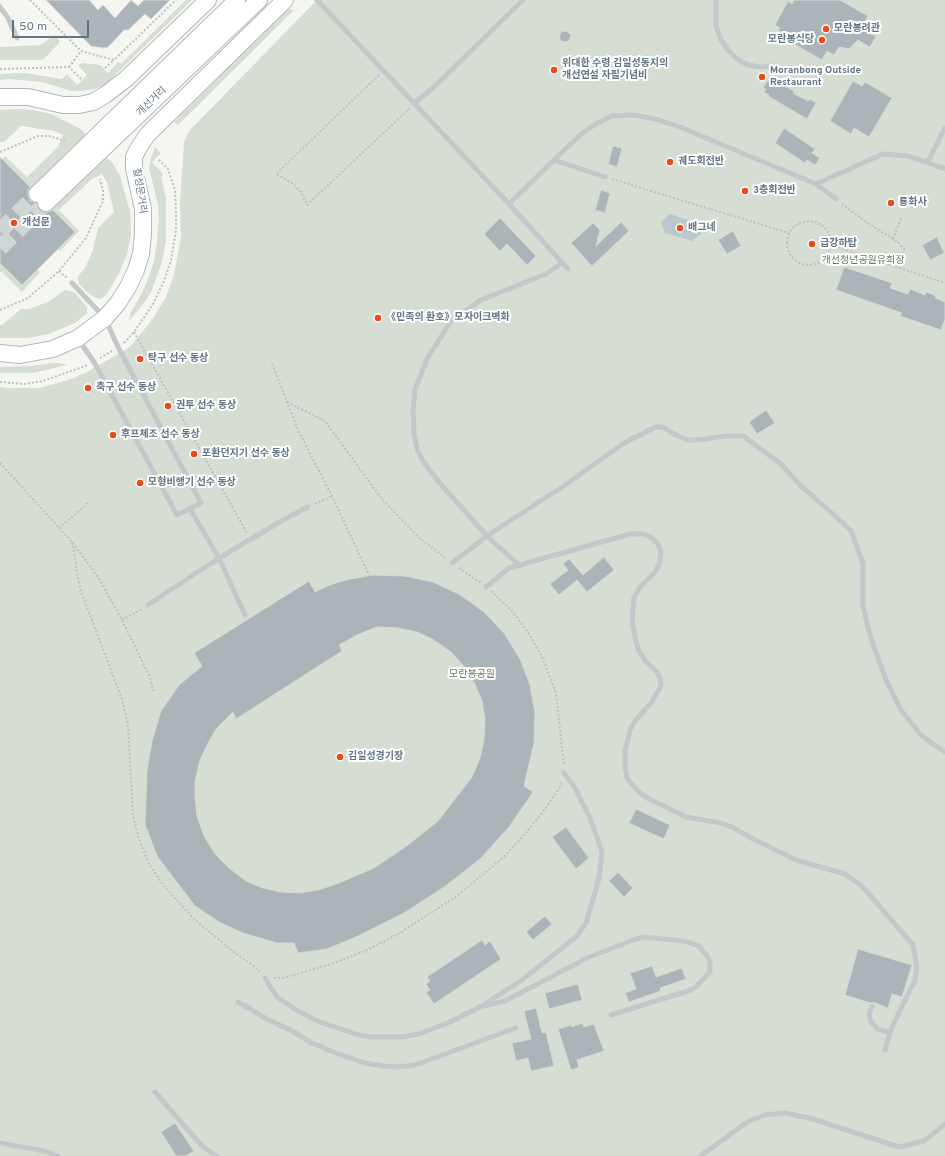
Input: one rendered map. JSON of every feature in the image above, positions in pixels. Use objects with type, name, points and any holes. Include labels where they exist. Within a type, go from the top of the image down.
[{"type":"main road","points":[[0,97],[28,97],[63,105],[79,105],[93,102],[126,78],[208,0]]},
{"type":"main road","name":"개선거리","points":[[237,0],[42,199],[259,0]]},
{"type":"main road","name":"개선거리","points":[[147,135],[285,0]]},
{"type":"main road","name":"칠성문거리","points":[[0,353],[20,355],[53,349],[78,338],[105,318],[118,303],[136,270],[141,254],[143,210],[134,168],[134,157],[147,135]]},
{"type":"lane","points":[[317,0],[568,268]]},
{"type":"lane","points":[[415,103],[436,85],[523,0]]},
{"type":"lane","points":[[716,0],[716,25],[721,40],[728,50],[737,59],[748,65],[760,67],[773,66]]},
{"type":"lane","points":[[0,7],[8,18],[17,38]]},
{"type":"lane","points":[[509,204],[580,135],[594,124],[611,116],[633,115],[656,119],[680,126],[816,184],[836,199]]},
{"type":"lane","points":[[927,163],[945,128]]},
{"type":"lane","points":[[816,184],[883,154],[908,156],[945,169]]},
{"type":"lane","points":[[554,160],[605,177]]},
{"type":"lane","points":[[520,566],[487,536],[438,482],[423,461],[417,449],[414,433],[413,409],[415,389],[427,359],[451,321],[481,300],[546,274],[562,262]]},
{"type":"lane","points":[[72,283],[105,318],[118,347],[201,503],[177,515],[94,362],[78,338]]},
{"type":"lane","points":[[452,563],[487,536],[568,483],[624,443],[656,427],[662,427],[688,440],[726,436],[743,436],[781,464],[800,485],[851,531],[863,562],[863,606],[867,623],[888,682],[901,710],[913,726],[931,744],[945,752]]},
{"type":"lane","points":[[148,605],[250,539],[308,507]]},
{"type":"lane","points":[[190,509],[219,558],[245,615]]},
{"type":"lane","points":[[486,587],[509,568],[630,534],[644,534],[658,544],[661,552],[660,562],[634,597],[632,620],[639,651],[646,662],[656,671],[660,678],[661,686],[651,704],[635,721],[630,730],[625,751],[627,778],[636,789],[647,798],[686,817],[721,823],[732,827],[796,860],[845,874],[862,886],[913,945],[917,968],[915,980],[890,1033],[885,1050]]},
{"type":"lane","points":[[265,978],[277,997],[296,1010],[317,1021],[359,1035],[371,1037],[402,1037],[419,1034],[450,1022],[482,1006],[522,980],[576,937],[586,923],[599,878],[602,852],[592,820],[575,788],[564,773]]},
{"type":"lane","points":[[482,1006],[505,1001],[587,958],[644,937],[694,943],[699,946],[707,956],[710,962],[710,972],[697,986],[691,990],[611,1015]]},
{"type":"lane","points":[[238,1002],[312,1043],[365,1063],[383,1066],[398,1067],[415,1065],[516,1028]]},
{"type":"lane","points":[[872,1006],[869,1014],[871,1022],[878,1029],[890,1033]]},
{"type":"lane","points":[[155,1092],[202,1146],[216,1156]]},
{"type":"lane","points":[[700,1156],[749,1121],[765,1115],[785,1113],[813,1119],[899,1148],[924,1141],[945,1124]]},
{"type":"lane","points":[[0,1143],[44,1151],[58,1156]]},
{"type":"path","points":[[30,0],[81,51],[114,60]]},
{"type":"path","points":[[105,68],[176,0]]},
{"type":"path","points":[[68,67],[81,51]]},
{"type":"path","points":[[0,68],[68,67],[81,79]]},
{"type":"path","points":[[383,71],[276,174],[292,183],[301,192],[307,205],[415,103]]},
{"type":"path","points":[[0,152],[38,136],[49,136],[65,141]]},
{"type":"path","points":[[158,159],[168,169]]},
{"type":"path","points":[[605,177],[789,233]]},
{"type":"path","points":[[0,310],[28,298],[59,271],[86,238],[103,201],[103,191],[100,179]]},
{"type":"path","points":[[836,199],[869,224],[898,242],[904,249],[899,268]]},
{"type":"path","points":[[893,239],[901,218]]},
{"type":"path","points":[[814,221],[827,229],[831,240],[831,245],[829,253],[822,261],[815,264],[802,264],[793,258],[789,252],[787,243],[789,233],[795,226],[801,222],[814,221]]},
{"type":"path","points":[[831,245],[945,283]]},
{"type":"path","points":[[59,271],[72,283]]},
{"type":"path","points":[[134,332],[250,539]]},
{"type":"path","points":[[272,364],[299,432],[332,496],[369,575]]},
{"type":"path","points":[[72,542],[80,589],[122,699],[128,725],[133,815],[138,836],[148,862],[163,885],[195,920],[255,967],[265,978],[284,978],[331,964],[365,951],[398,934],[457,896],[504,857],[530,828],[560,787],[564,773],[556,693],[543,659],[528,632],[515,616],[486,587],[418,537],[380,498],[325,421],[287,402]]},
{"type":"path","points":[[0,463],[72,542],[98,577],[122,620],[149,675],[154,692]]},
{"type":"path","points":[[308,507],[332,496]]},
{"type":"path","points":[[59,528],[89,501]]},
{"type":"path","points":[[122,620],[148,605]]},
{"type":"green space","points":[[186,0],[192,0],[106,84],[95,89],[72,91],[42,82],[9,79],[0,80],[0,74],[25,73],[62,79],[67,74],[77,85],[87,75],[78,65],[83,63],[100,65],[108,73],[118,62],[121,64]]},
{"type":"green space","name":"모란봉공원","points":[[317,0],[945,0],[945,1156],[0,1156],[0,387],[40,388],[71,379],[87,372],[130,347],[152,320],[165,299],[174,275],[181,237],[180,204],[184,142],[189,131]]},
{"type":"green space","points":[[290,9],[294,10],[178,125],[174,122],[284,12]]},
{"type":"green space","points":[[55,35],[59,40],[59,43],[45,58],[41,60],[0,60],[0,47],[40,45]]},
{"type":"green space","points":[[0,110],[33,110],[51,114],[81,129],[85,133],[84,139],[29,192],[9,173],[0,161],[5,156],[27,177],[58,147],[63,135],[54,131],[21,126],[5,141],[0,142]]},
{"type":"green space","points":[[155,147],[161,153],[152,162],[163,174],[161,177],[166,198],[166,240],[162,262],[151,292],[129,321],[130,314],[143,291],[149,276],[154,261],[157,241],[159,219],[158,205],[149,168]]},
{"type":"green space","points":[[106,157],[112,162],[120,176],[130,211],[131,235],[127,254],[119,273],[107,294],[101,299],[89,294],[79,284],[78,278],[85,268],[93,250],[98,228],[114,212],[107,182],[102,174],[92,179],[59,210],[79,231],[60,251],[54,245],[48,213]]},
{"type":"green space","points":[[0,261],[34,265],[40,272],[22,292],[1,271],[0,272]]},
{"type":"green space","points":[[65,290],[74,292],[87,307],[87,313],[75,323],[49,334],[28,338],[0,338],[0,325],[2,325],[21,309],[29,309],[48,302]]},
{"type":"green space","points":[[61,363],[67,365],[33,373],[0,373],[0,367],[32,366]]},
{"type":"shaded area","points":[[670,214],[697,223],[701,234],[692,241],[665,233],[661,222]]},
{"type":"building","points":[[46,0],[89,0],[98,10],[103,5],[115,18],[131,0],[138,6],[144,0],[170,0],[151,19],[145,14],[128,30],[124,30],[108,47],[103,48],[91,46]]},
{"type":"building","name":"모란봉려관","points":[[794,0],[840,0],[868,16],[864,23],[874,29],[871,34],[876,36],[870,47],[858,40],[849,49],[839,47],[834,55],[827,51],[822,60],[784,38],[786,35],[778,30],[780,28],[775,25],[788,1],[792,4]]},
{"type":"building","points":[[567,31],[571,35],[569,41],[563,42],[559,38],[561,32]]},
{"type":"building","points":[[770,77],[794,91],[793,93],[808,101],[810,99],[816,103],[807,119],[768,96],[769,95],[764,92],[766,89],[763,88]]},
{"type":"building","points":[[853,81],[862,86],[865,82],[892,98],[869,137],[854,128],[851,134],[830,121]]},
{"type":"building","points":[[784,128],[815,149],[812,153],[820,158],[815,165],[807,160],[805,163],[775,143]]},
{"type":"building","points":[[613,146],[622,148],[617,167],[608,164]]},
{"type":"building","points":[[0,157],[30,187],[28,196],[30,201],[37,203],[39,209],[43,212],[53,210],[75,232],[22,285],[0,263]]},
{"type":"building","points":[[601,190],[610,193],[605,213],[595,210]]},
{"type":"building","points":[[500,218],[536,256],[527,265],[507,244],[500,251],[484,234]]},
{"type":"building","points":[[621,222],[629,231],[592,266],[571,243],[593,223],[600,230],[596,246]]},
{"type":"building","points":[[733,231],[741,246],[727,254],[718,240]]},
{"type":"building","points":[[937,237],[944,253],[930,260],[922,245]]},
{"type":"building","points":[[844,267],[892,283],[890,288],[908,294],[910,289],[925,295],[926,292],[936,296],[935,298],[945,302],[945,319],[941,330],[900,316],[902,313],[836,290]]},
{"type":"building","points":[[766,410],[775,423],[757,434],[749,422]]},
{"type":"building","points":[[604,557],[614,570],[587,592],[577,580],[559,595],[550,584],[568,570],[563,564],[569,559],[583,575]]},
{"type":"building","points":[[373,575],[405,576],[433,582],[459,594],[484,612],[504,633],[520,659],[530,685],[535,713],[534,743],[524,786],[533,792],[509,827],[481,858],[447,885],[404,913],[358,936],[327,949],[298,953],[294,943],[277,943],[243,933],[221,923],[195,906],[157,856],[145,824],[147,771],[152,741],[161,711],[179,685],[202,666],[194,653],[309,581],[315,592],[346,580]],"holes":[[[377,627],[398,628],[417,632],[434,640],[451,652],[464,666],[475,684],[482,701],[485,719],[484,740],[480,758],[472,777],[438,821],[408,845],[374,868],[339,883],[318,890],[300,893],[281,892],[263,888],[246,881],[229,868],[215,854],[204,836],[197,816],[195,781],[200,760],[216,729],[233,712],[236,719],[342,651],[339,645],[357,635]]]},
{"type":"building","points":[[636,809],[670,825],[664,839],[629,823]]},
{"type":"building","points":[[566,827],[589,858],[576,869],[552,837]]},
{"type":"building","points":[[618,872],[633,888],[624,897],[609,881]]},
{"type":"building","points":[[545,916],[552,924],[533,940],[526,932]]},
{"type":"building","points":[[482,940],[485,945],[490,941],[501,959],[434,1004],[426,992],[430,990],[426,984],[430,981],[427,977]]},
{"type":"building","points":[[858,949],[912,965],[902,997],[892,994],[888,1008],[873,1002],[870,1003],[845,995]]},
{"type":"building","points":[[652,966],[656,977],[682,968],[686,979],[660,988],[661,991],[629,1002],[625,993],[636,989],[630,973]]},
{"type":"building","points":[[578,984],[582,1000],[549,1009],[545,993]]},
{"type":"building","points":[[536,1008],[542,1033],[546,1032],[554,1066],[531,1071],[528,1058],[516,1061],[512,1043],[531,1039],[524,1011]]},
{"type":"building","points":[[582,1023],[584,1027],[594,1024],[604,1051],[577,1060],[579,1067],[571,1070],[558,1029],[571,1025],[572,1027]]},
{"type":"building","points":[[175,1123],[194,1151],[186,1156],[176,1156],[161,1132]]},
{"type":"tunnel","points":[[0,231],[37,194]]},
{"type":"tunnel","points":[[0,248],[46,203]]},
{"type":"place","name":"모란봉려관","points":[[826,29]]},
{"type":"place","name":"모란봉식당","points":[[822,40]]},
{"type":"place","name":"위대한 수령 김일성동지의 개선연설 자필기념비","points":[[554,70]]},
{"type":"place","name":"Moranbong Outside Restaurant","points":[[762,77]]},
{"type":"place","name":"궤도회전반","points":[[670,162]]},
{"type":"place","name":"3충회전반","points":[[745,191]]},
{"type":"place","name":"룡화사","points":[[891,203]]},
{"type":"place","name":"개선문","points":[[14,223]]},
{"type":"place","name":"배그네","points":[[680,228]]},
{"type":"place","name":"급강하탑","points":[[812,244]]},
{"type":"place","name":"《민족의 환호》모자이크벽화","points":[[378,318]]},
{"type":"place","name":"탁구 선수 동상","points":[[140,359]]},
{"type":"place","name":"축구 선수 동상","points":[[88,388]]},
{"type":"place","name":"권투 선수 동상","points":[[168,406]]},
{"type":"place","name":"후프체조 선수 동상","points":[[113,435]]},
{"type":"place","name":"포환던지기 선수 동상","points":[[194,454]]},
{"type":"place","name":"모형비행기 선수 동상","points":[[140,483]]},
{"type":"place","name":"김일성경기장","points":[[340,757]]},
{"type":"park label","name":"개선청년공원유희장","points":[[863,261]]}]
